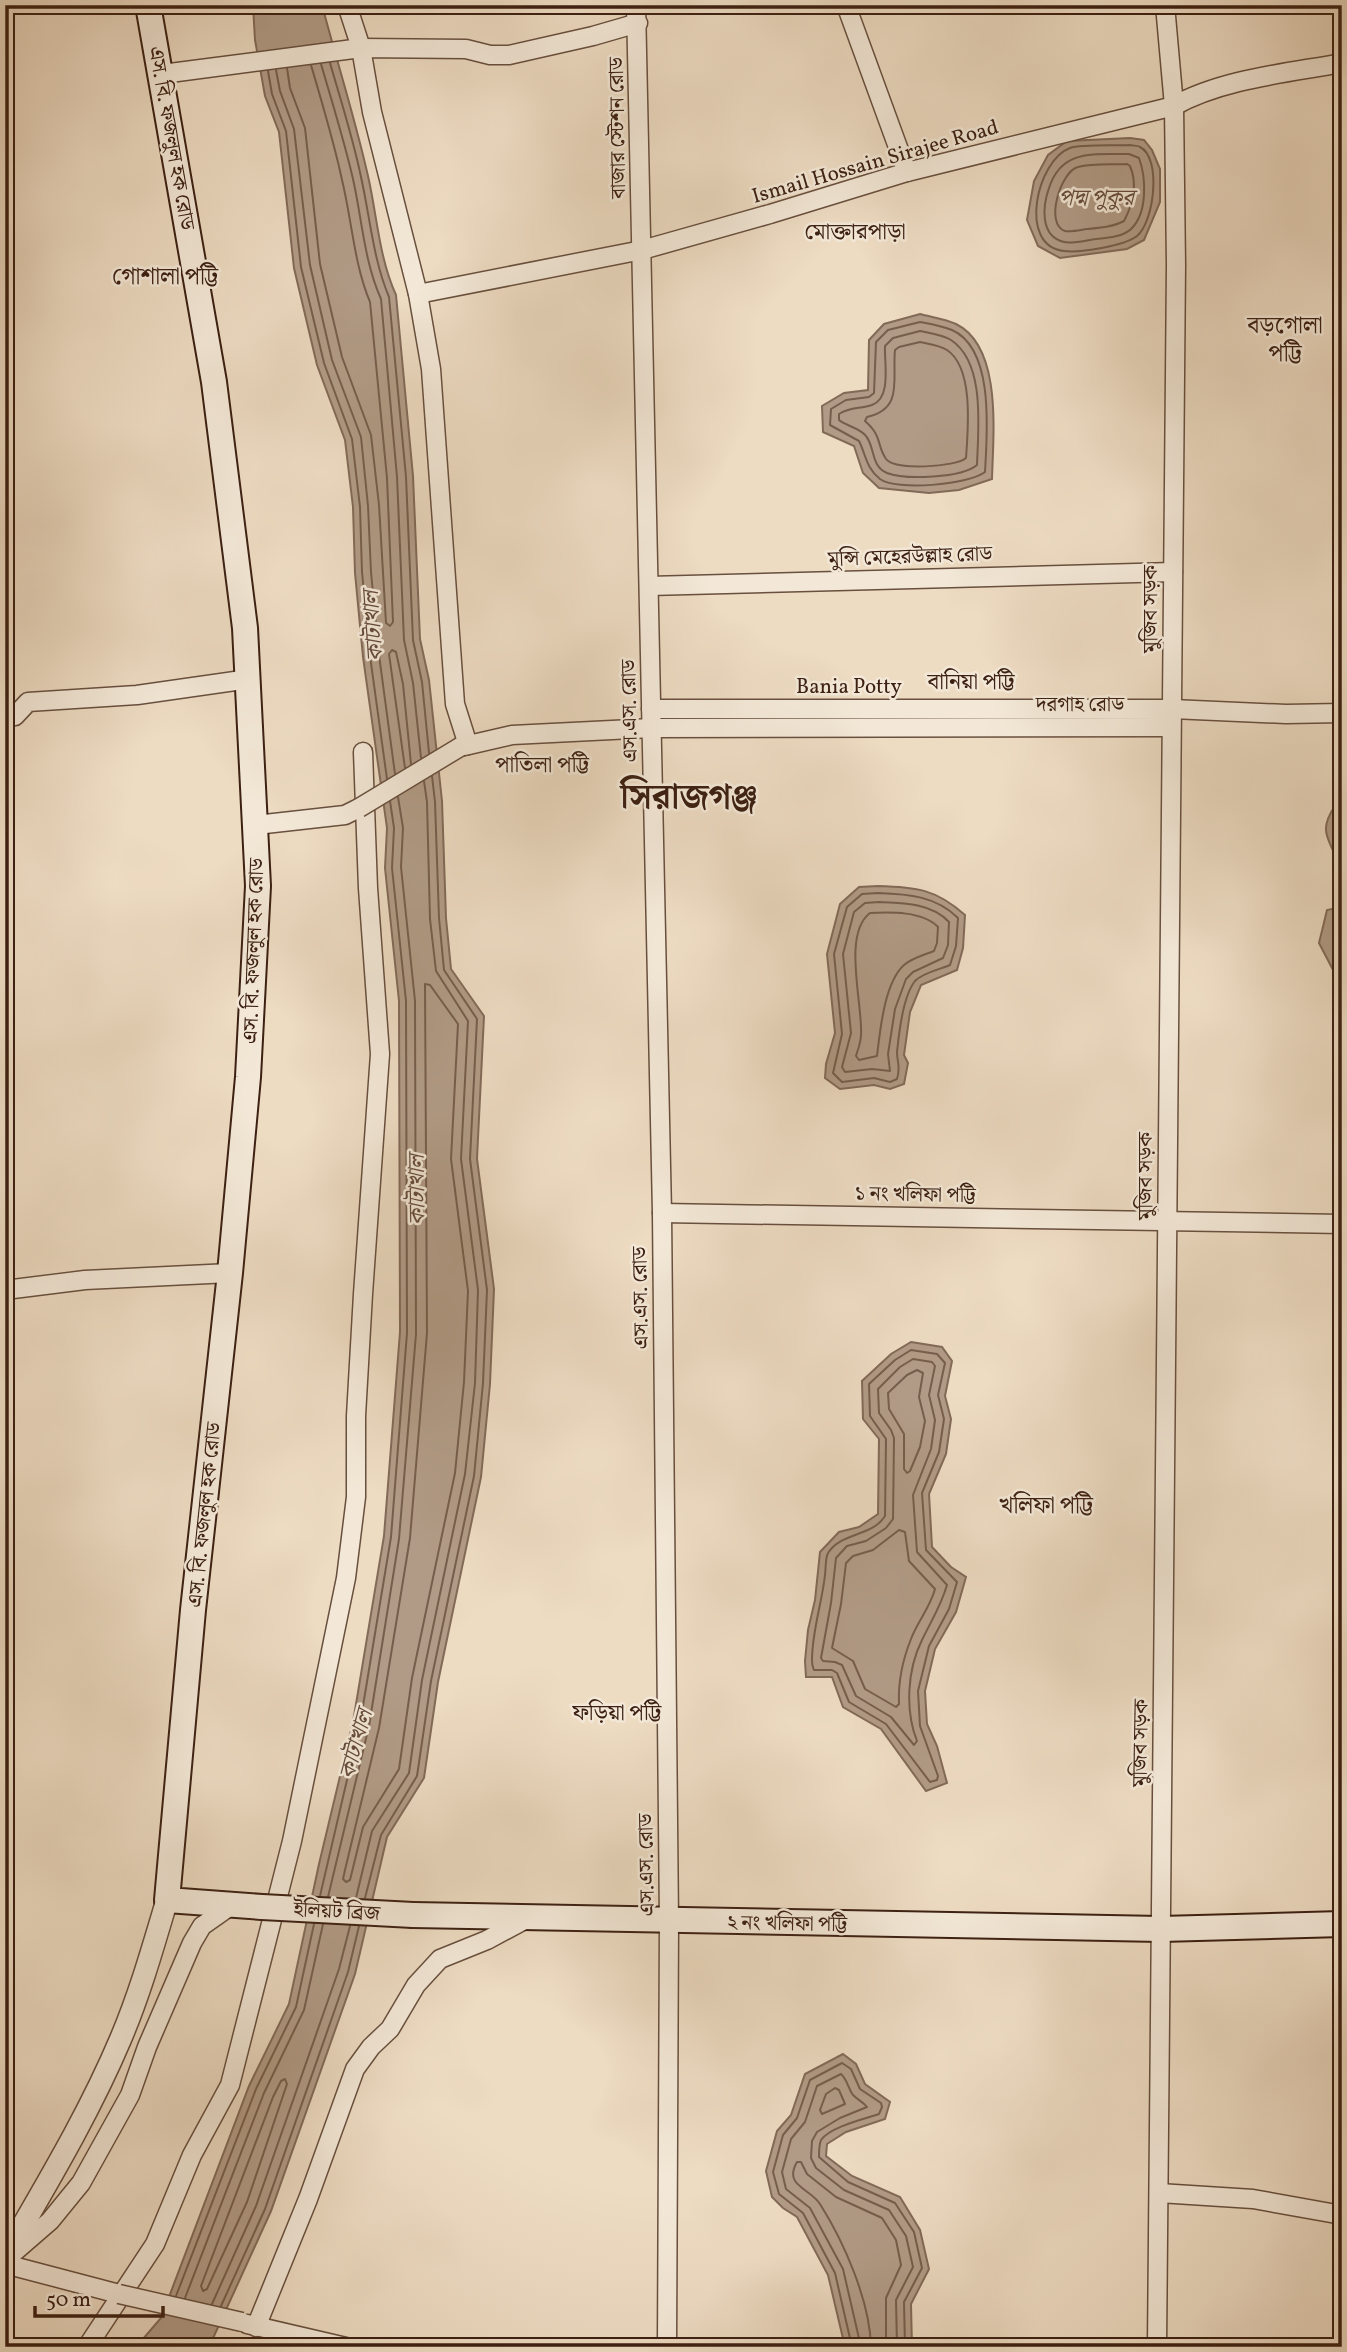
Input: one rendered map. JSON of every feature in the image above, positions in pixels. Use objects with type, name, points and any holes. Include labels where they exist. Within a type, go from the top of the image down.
[{"type":"main road","name":"এস. বি. ফজলুল হক রোড","points":[[148,5],[214,383],[245,628],[258,886],[248,1077],[230,1273],[193,1610],[167,1900]]},
{"type":"main road","name":"ইলিয়ট ব্রিজ","points":[[167,1900],[412,1915]]},
{"type":"main road","name":"২ নং খলিফা পট্টি","points":[[412,1915],[670,1922],[1161,1929],[1342,1924]]},
{"type":"street","points":[[347,5],[354,49],[418,294],[431,369],[455,704],[464,746]]},
{"type":"street","points":[[846,5],[907,172]]},
{"type":"street","name":"মুজিব সড়ক","points":[[1157,2347],[1176,279],[1174,106],[1165,5]]},
{"type":"street","points":[[162,75],[354,49],[466,49],[490,55],[509,54],[593,36],[637,14]]},
{"type":"street","name":"বাজার স্টেশন রোড","points":[[637,14],[642,250]]},
{"type":"street","name":"Ismail Hossain Sirajee Road","points":[[418,294],[642,250],[907,172],[1174,106],[1195,94],[1268,76],[1342,63]]},
{"type":"street","name":"এস.এস. রোড","points":[[642,250],[662,1213],[670,1922],[667,2347]]},
{"type":"street","name":"মুন্সি মেহেরউল্লাহ রোড","points":[[649,586],[1173,572]]},
{"type":"street","points":[[5,717],[15,716],[29,702],[137,695],[249,679]]},
{"type":"street","name":"Bania Potty","points":[[652,709],[1172,718]]},
{"type":"street","name":"দরগাহ রোড","points":[[256,825],[345,815],[464,746],[512,735],[652,728],[1342,713]]},
{"type":"street","points":[[88,2347],[155,2244],[191,2155],[230,2085],[292,1841],[346,1578],[356,1497],[359,1362],[380,1054],[368,888],[363,752]]},
{"type":"street","name":"১ নং খলিফা পট্টি","points":[[662,1213],[1342,1224]]},
{"type":"street","points":[[5,1290],[85,1280],[230,1273]]},
{"type":"street","points":[[5,2260],[67,2148],[107,2067],[141,1986],[167,1900]]},
{"type":"street","points":[[5,2260],[50,2221],[81,2183],[130,2095],[192,1943],[202,1926],[232,1905]]},
{"type":"street","points":[[249,2325],[308,2199],[355,2069],[371,2047],[390,2029],[416,1985],[440,1959],[487,1940],[527,1918]]},
{"type":"street","points":[[107,2067],[137,2076]]},
{"type":"street","points":[[1159,2193],[1253,2199],[1342,2215]]},
{"type":"street","points":[[5,2260],[119,2294],[346,2347]]},
{"type":"water","name":"কাটাখাল","points":[[253,5],[322,5],[363,154],[386,266],[396,295],[413,476],[420,639],[429,680],[442,801],[446,918],[451,969],[484,1016],[477,1159],[494,1289],[490,1384],[481,1477],[438,1682],[424,1778],[387,1837],[355,1974],[271,2211],[209,2347],[136,2347],[161,2318],[249,2086],[289,2004],[353,1722],[384,1536],[400,1332],[399,1001],[385,868],[387,828],[363,657],[355,573],[353,507],[345,440],[317,365],[294,268],[279,132],[265,96],[255,40]]},
{"type":"water","name":"পদ্ম পুকুর","points":[[1130,138],[1144,140],[1152,150],[1160,169],[1160,202],[1144,240],[1127,249],[1060,258],[1038,246],[1027,220],[1034,181],[1048,155],[1067,141]]},
{"type":"water","points":[[920,314],[952,322],[971,336],[982,352],[988,372],[993,417],[992,479],[959,490],[929,493],[879,488],[863,473],[854,446],[823,432],[822,406],[844,393],[868,390],[869,340],[884,324]]},
{"type":"water","points":[[1342,805],[1342,885],[1338,863],[1326,829],[1335,806]]},
{"type":"water","points":[[878,886],[925,891],[954,906],[965,915],[963,948],[957,970],[921,985],[910,1012],[904,1055],[908,1063],[904,1084],[890,1089],[874,1085],[840,1089],[825,1078],[835,1033],[827,954],[840,904],[859,887]]},
{"type":"water","points":[[1342,907],[1342,987],[1319,943],[1327,910]]},
{"type":"water","points":[[911,1342],[942,1347],[952,1361],[945,1396],[951,1419],[946,1454],[929,1494],[932,1547],[951,1567],[966,1577],[956,1612],[935,1649],[925,1691],[927,1724],[937,1746],[947,1783],[926,1791],[881,1729],[843,1707],[832,1677],[806,1677],[805,1661],[820,1552],[839,1532],[859,1527],[878,1514],[879,1439],[863,1419],[862,1381],[891,1354]]},
{"type":"water","points":[[843,2054],[856,2064],[865,2084],[890,2102],[885,2119],[846,2132],[827,2144],[826,2156],[852,2176],[900,2197],[920,2230],[929,2269],[911,2304],[912,2347],[845,2347],[828,2275],[797,2217],[772,2197],[766,2171],[777,2131],[791,2115],[805,2074]]},
{"type":"district","name":"মোক্তারপাড়া","points":[[855,231]]},
{"type":"district","name":"গোশালা পট্টি","points":[[165,276]]},
{"type":"district","name":"বড়গোলা পট্টি","points":[[1285,339]]},
{"type":"district","name":"বানিয়া পট্টি","points":[[971,681]]},
{"type":"district","name":"পাতিলা পট্টি","points":[[542,764]]},
{"type":"district","name":"সিরাজগঞ্জ","points":[[689,796]]},
{"type":"district","name":"খলিফা পট্টি","points":[[1046,1505]]},
{"type":"district","name":"ফড়িয়া পট্টি","points":[[617,1712]]}]
